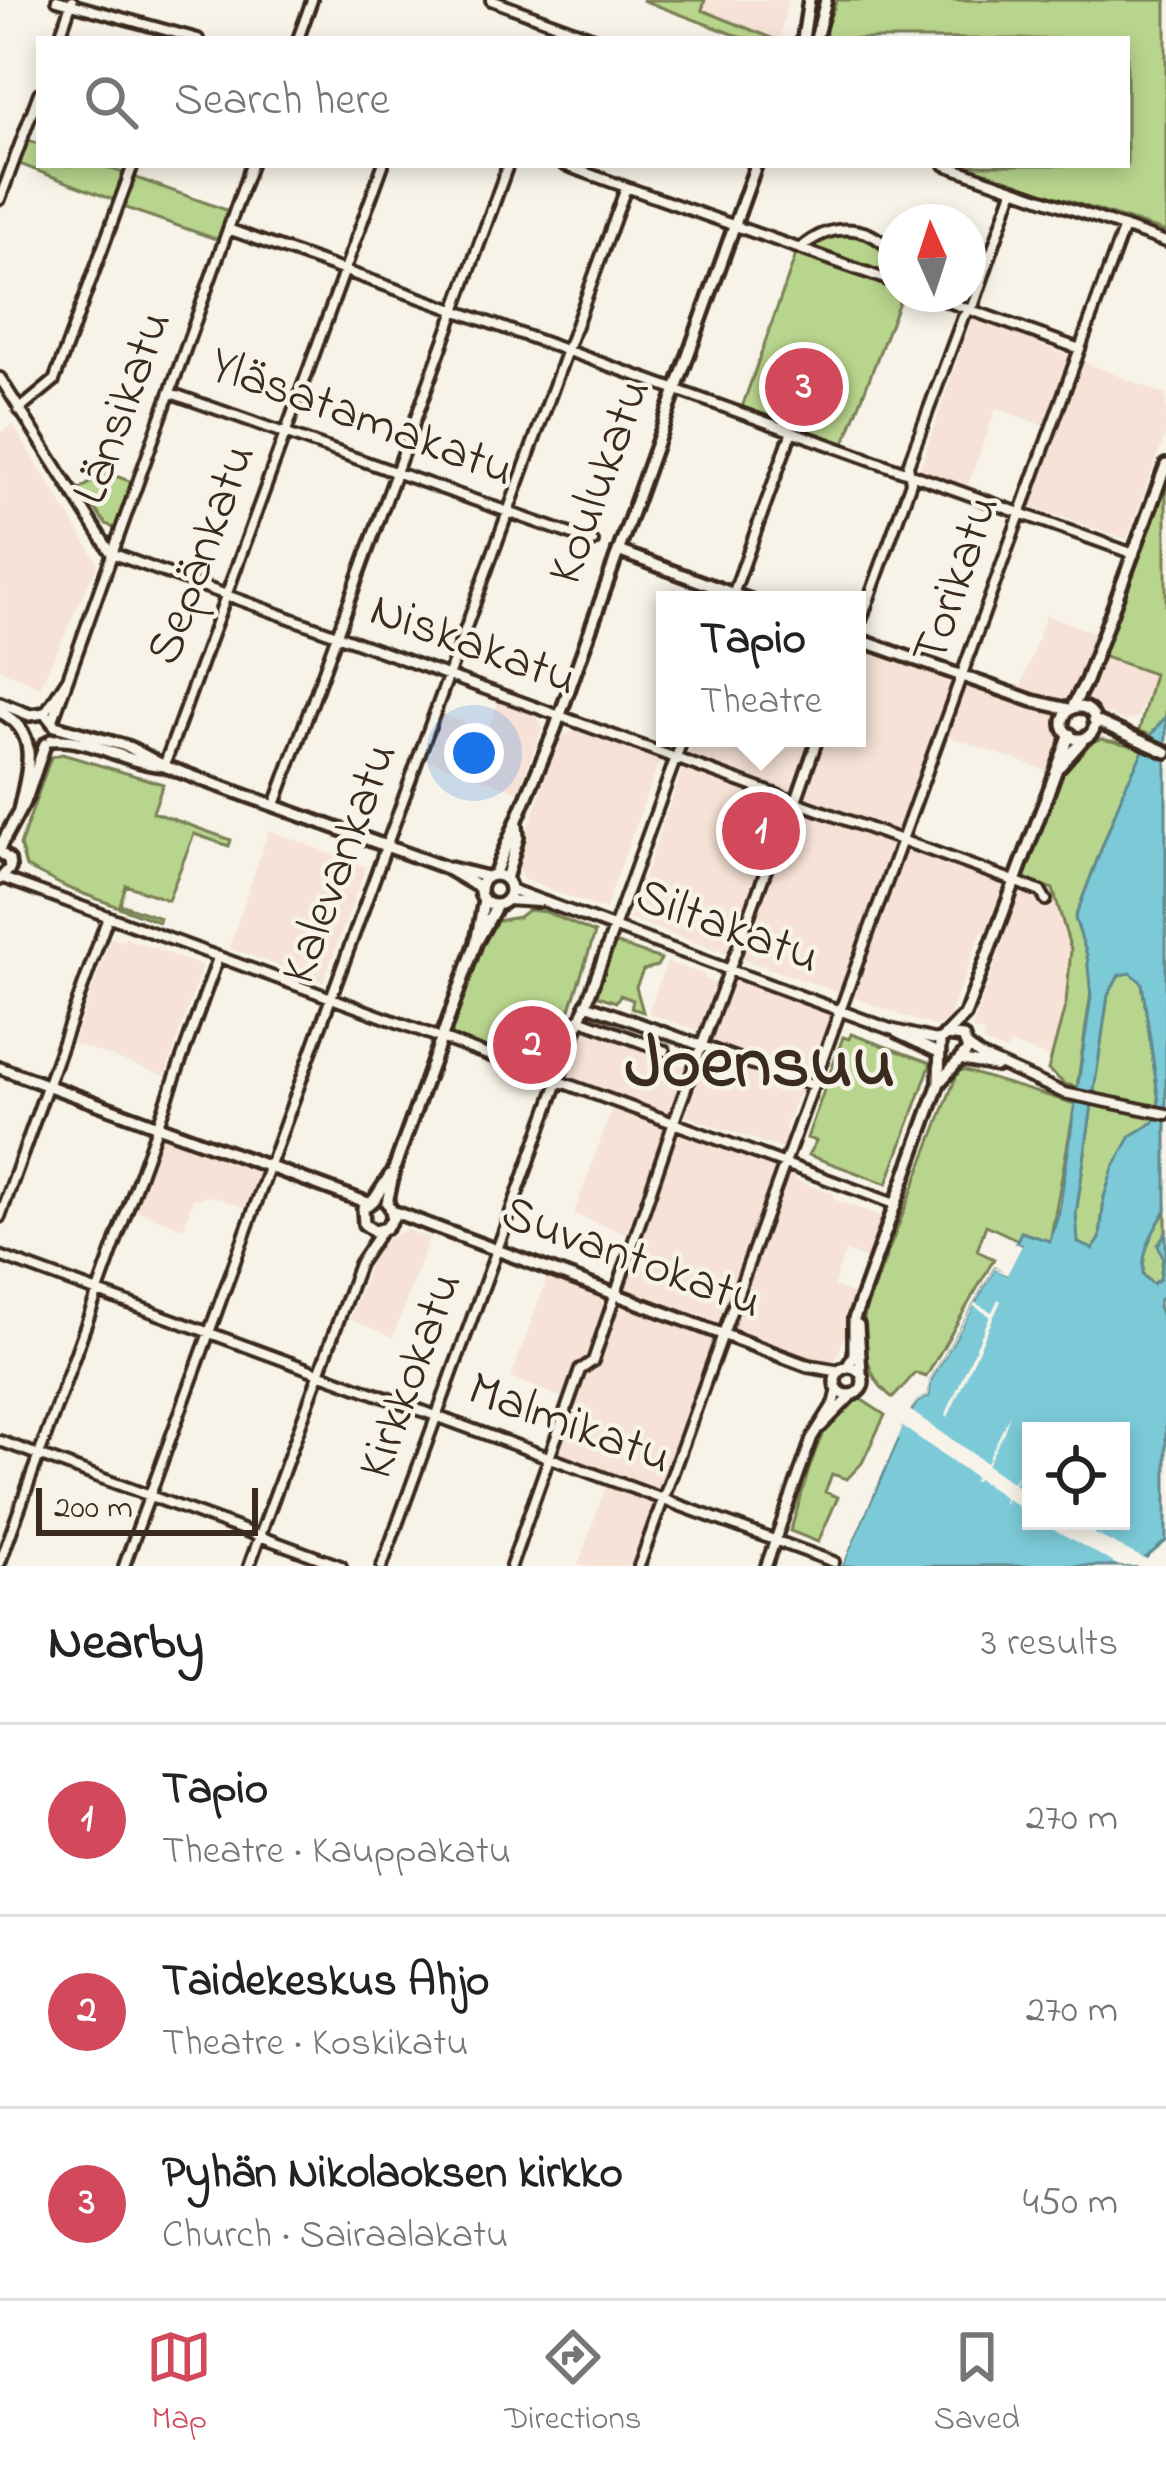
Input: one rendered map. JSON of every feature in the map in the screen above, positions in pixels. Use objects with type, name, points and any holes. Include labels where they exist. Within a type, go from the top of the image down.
[{"type":"main road","points":[[803,36],[809,0]]},
{"type":"main road","points":[[817,36],[826,0]]},
{"type":"main road","name":"Koulukatu","points":[[364,1222],[394,1166],[500,888],[518,825],[756,168]]},
{"type":"main road","points":[[1064,721],[1086,681],[1166,465]]},
{"type":"main road","points":[[618,551],[717,591]]},
{"type":"main road","points":[[866,640],[1033,701],[1070,707],[1166,752]]},
{"type":"main road","points":[[1053,775],[1087,739],[1091,715],[1086,681]]},
{"type":"main road","points":[[836,1386],[854,1356],[854,1319],[938,1083],[942,1047],[964,1015],[1070,734],[1064,721],[1033,701]]},
{"type":"main road","points":[[0,708],[51,720],[48,742],[4,855],[2,879]]},
{"type":"main road","points":[[0,708],[22,727],[29,742],[19,811]]},
{"type":"main road","points":[[22,727],[30,715]]},
{"type":"main road","name":"Siltakatu","points":[[51,720],[500,888]]},
{"type":"main road","points":[[1070,734],[1133,740]]},
{"type":"main road","name":"Siltakatu","points":[[29,742],[67,740],[146,765],[164,766]]},
{"type":"main road","name":"Siltakatu","points":[[444,867],[480,887]]},
{"type":"main road","points":[[480,887],[500,888],[484,900],[480,887]]},
{"type":"main road","name":"Koulukatu","points":[[476,943],[484,900]]},
{"type":"main road","points":[[938,1083],[959,1062],[967,1044],[964,1015]]},
{"type":"main road","points":[[942,1047],[958,1034],[967,1044]]},
{"type":"main road","points":[[942,1047],[959,1062]]},
{"type":"main road","points":[[0,1068],[371,1202]]},
{"type":"main road","name":"Koulukatu","points":[[386,1228],[394,1166]]},
{"type":"main road","points":[[344,1195],[364,1222]]},
{"type":"main road","name":"Suvantokatu","points":[[371,1202],[808,1366],[862,1372]]},
{"type":"main road","name":"Suvantokatu","points":[[364,1222],[386,1228],[429,1225]]},
{"type":"main road","points":[[852,1395],[862,1387],[860,1302]]},
{"type":"main road","name":"Suvantokatu","points":[[808,1366],[852,1395]]},
{"type":"street","points":[[57,0],[177,36]]},
{"type":"street","points":[[299,36],[312,0]]},
{"type":"street","points":[[491,0],[589,36]]},
{"type":"street","points":[[59,36],[72,2]]},
{"type":"street","points":[[554,36],[558,25]]},
{"type":"street","points":[[0,199],[36,101]]},
{"type":"street","points":[[20,410],[55,381],[132,168]]},
{"type":"street","name":"Länsikatu","points":[[51,720],[250,168]]},
{"type":"street","name":"Sepänkatu","points":[[164,766],[382,168]]},
{"type":"street","points":[[275,806],[507,168]]},
{"type":"street","points":[[572,168],[878,277]]},
{"type":"street","points":[[953,168],[1166,242]]},
{"type":"street","name":"Kalevankatu","points":[[124,1566],[626,188]]},
{"type":"street","points":[[986,261],[1013,190]]},
{"type":"street","name":"Torikatu","points":[[639,1566],[1124,227]]},
{"type":"street","points":[[228,229],[1134,554]]},
{"type":"street","points":[[800,249],[817,235],[844,229],[864,230],[878,238]]},
{"type":"street","points":[[866,610],[911,482],[908,465],[967,312]]},
{"type":"street","points":[[976,312],[1080,349]]},
{"type":"street","points":[[0,378],[111,553]]},
{"type":"street","name":"Yläsatamakatu","points":[[172,392],[593,542]]},
{"type":"street","points":[[734,591],[792,431]]},
{"type":"street","name":"Niskakatu","points":[[111,553],[1014,881],[1041,892],[1046,900]]},
{"type":"street","name":"Kirkkokatu","points":[[382,1566],[680,747]]},
{"type":"street","points":[[511,1566],[580,1370],[592,1361],[730,969],[815,747]]},
{"type":"street","points":[[4,855],[38,888]]},
{"type":"street","points":[[2,879],[38,888],[895,1204]]},
{"type":"street","name":"Siltakatu","points":[[500,888],[942,1047]]},
{"type":"street","points":[[0,1217],[108,917]]},
{"type":"street","points":[[0,1563],[218,958]]},
{"type":"street","points":[[584,1004],[814,1086]]},
{"type":"street","points":[[529,1009],[559,1019],[551,1042],[520,1030],[529,1009]]},
{"type":"street","points":[[579,1019],[665,1051]]},
{"type":"street","points":[[967,1044],[1009,1070],[1064,1093],[1166,1114]]},
{"type":"street","points":[[959,1062],[1009,1070]]},
{"type":"street","points":[[249,1566],[364,1252],[364,1222]]},
{"type":"street","points":[[364,1252],[386,1228]]},
{"type":"street","name":"Malmikatu","points":[[0,1256],[834,1562]]},
{"type":"street","points":[[766,1566],[812,1438],[835,1402],[836,1386]]},
{"type":"street","points":[[812,1438],[852,1395]]},
{"type":"street","points":[[0,1441],[341,1566]]},
{"type":"shaded area","points":[[705,0],[788,0],[781,36],[701,10]]},
{"type":"shaded area","points":[[972,317],[1166,395],[1166,433],[1127,539],[1022,504],[1050,428],[996,408],[965,493],[918,475]]},
{"type":"shaded area","points":[[13,425],[98,563],[40,687],[0,669],[0,433]]},
{"type":"shaded area","points":[[1046,615],[1109,638],[1103,656],[1155,674],[1138,717],[1125,721],[1071,699],[1059,706],[1019,693]]},
{"type":"shaded area","points":[[866,645],[1056,713],[1065,734],[1051,772],[942,734],[904,838],[1052,889],[1071,951],[1066,1003],[1051,1057],[1010,1044],[1006,1051],[982,1042],[985,1034],[972,1029],[1004,941],[982,931],[947,1022],[936,1027],[629,919],[691,747],[866,747]]},
{"type":"shaded area","points":[[498,702],[537,717],[542,728],[519,792],[428,760],[443,715],[488,730]]},
{"type":"shaded area","points":[[575,731],[659,761],[605,910],[523,879],[517,862],[559,738]]},
{"type":"shaded area","points":[[269,830],[366,867],[323,982],[229,948]]},
{"type":"shaded area","points":[[111,938],[125,938],[202,966],[165,1076],[73,1043]]},
{"type":"shaded area","points":[[667,962],[715,983],[698,1031],[648,1013]]},
{"type":"shaded area","points":[[730,969],[840,1010],[807,1097],[798,1094],[784,1130],[794,1135],[788,1151],[677,1113]]},
{"type":"shaded area","points":[[581,1017],[666,1049],[662,1064],[669,1060],[687,1067],[667,1122],[796,1171],[794,1180],[886,1218],[871,1260],[845,1251],[833,1286],[859,1296],[831,1373],[725,1335],[753,1255],[767,1258],[752,1252],[638,1566],[578,1566],[609,1478],[551,1456],[569,1400],[511,1378],[549,1273],[614,1296],[634,1237],[574,1214],[614,1103],[557,1082]]},
{"type":"shaded area","points":[[158,1127],[267,1168],[252,1210],[212,1196],[193,1199],[183,1228],[129,1207]]},
{"type":"shaded area","points":[[406,1230],[429,1238],[393,1337],[350,1319],[377,1244]]},
{"type":"green space","points":[[642,0],[705,0],[702,10],[767,36],[738,36]]},
{"type":"green space","points":[[837,0],[1166,0],[1166,232],[967,168],[1130,168],[1130,36],[826,36]]},
{"type":"green space","points":[[23,138],[36,143],[36,168],[109,168],[129,175],[119,202],[14,162]]},
{"type":"green space","points":[[131,176],[229,211],[219,240],[120,206]]},
{"type":"green space","points":[[844,226],[878,234],[878,312],[895,312],[843,447],[800,431],[807,413],[821,417],[836,374],[788,357],[773,399],[787,406],[781,424],[741,410],[799,246],[816,233]]},
{"type":"green space","points":[[107,473],[135,483],[117,530],[105,523],[80,489]]},
{"type":"green space","points":[[1166,482],[1166,716],[1151,735],[1139,731],[1154,674],[1102,656]]},
{"type":"green space","points":[[1101,739],[1145,748],[1125,787],[1075,918],[1087,955],[1091,992],[1077,1087],[1048,1070],[1066,1003],[1071,950],[1053,889],[1021,878],[1059,776],[1071,758]]},
{"type":"green space","points":[[62,754],[163,784],[153,812],[231,840],[229,846],[194,834],[168,900],[126,885],[120,904],[160,918],[159,922],[26,867],[20,845],[51,757]]},
{"type":"green space","points":[[528,910],[546,912],[595,933],[562,1033],[568,1036],[553,1072],[459,1041],[452,1034],[490,922],[519,917]]},
{"type":"green space","points":[[609,941],[661,959],[657,966],[643,970],[636,987],[643,1012],[631,1008],[633,1000],[620,995],[616,1002],[590,993]]},
{"type":"green space","points":[[1131,973],[1142,983],[1159,1101],[1156,1122],[1131,1136],[1104,1197],[1100,1239],[1093,1250],[1078,1244],[1076,1214],[1108,995],[1119,975]]},
{"type":"green space","points":[[851,1034],[931,1063],[887,1184],[808,1155],[816,1141],[807,1138],[843,1037],[849,1039]]},
{"type":"green space","points":[[959,1069],[1075,1104],[1050,1242],[1022,1232],[1018,1240],[986,1225],[977,1251],[994,1259],[926,1377],[915,1373],[893,1398],[877,1381],[867,1360],[865,1312]]},
{"type":"green space","points":[[1166,1210],[1166,1232],[1158,1245],[1163,1258],[1160,1279],[1153,1284],[1143,1275],[1144,1257]]},
{"type":"green space","points":[[859,1398],[885,1415],[862,1463],[847,1479],[832,1474],[825,1492],[838,1497],[818,1542],[790,1531],[822,1436],[844,1406]]},
{"type":"water","points":[[1166,716],[1166,1210],[1146,1249],[1143,1275],[1153,1284],[1160,1279],[1163,1258],[1158,1245],[1166,1232],[1166,1298],[1158,1306],[1166,1327],[1166,1541],[1136,1566],[842,1566],[896,1438],[917,1402],[929,1396],[931,1380],[995,1268],[1006,1274],[1021,1245],[1016,1243],[1021,1232],[1050,1241],[1059,1212],[1091,997],[1087,955],[1075,918],[1125,787]],"holes":[[[1131,973],[1142,983],[1159,1102],[1154,1122],[1131,1136],[1113,1168],[1104,1197],[1100,1239],[1093,1249],[1078,1243],[1076,1214],[1108,995],[1119,975]]]},
{"type":"pier","points":[[1016,1243],[1022,1246],[1007,1275],[995,1269],[975,1303],[992,1312],[1001,1301],[948,1417],[990,1316],[974,1306],[931,1380],[929,1396],[911,1411],[916,1401],[928,1396],[930,1380],[995,1267],[1003,1271]]},
{"type":"pier","points":[[906,1408],[986,1463],[1010,1414],[987,1465],[1013,1483],[1022,1467],[1014,1484],[1022,1490],[1022,1510],[1007,1499],[1004,1505],[1004,1497],[978,1479],[972,1483],[975,1477],[903,1427],[842,1566],[836,1566],[892,1437],[902,1426],[898,1423]]},
{"type":"pier","points":[[1055,1530],[1087,1530],[1151,1562],[1119,1566]]},
{"type":"place","name":"Pyhän Nikolaoksen kirkko","points":[[804,387]]},
{"type":"place","name":"Tapio","points":[[761,831]]},
{"type":"place","name":"Taidekeskus Ahjo","points":[[532,1045]]},
{"type":"district","name":"Joensuu","points":[[760,1067]]}]
